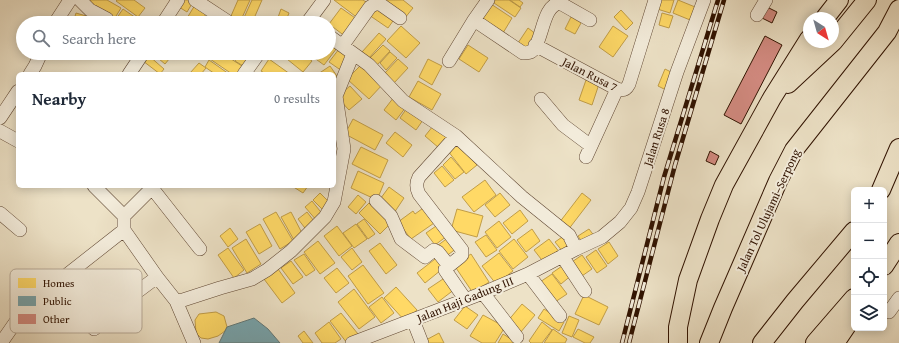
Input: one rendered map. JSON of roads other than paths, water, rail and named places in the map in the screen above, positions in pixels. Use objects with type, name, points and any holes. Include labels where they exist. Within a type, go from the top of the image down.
[{"type":"highway","points":[[830,12],[839,0]]},
{"type":"highway","points":[[839,35],[867,0]]},
{"type":"highway","name":"Jalan Tol Ulujami–Serpong","points":[[709,343],[778,181],[794,150],[887,32],[899,9]]},
{"type":"highway","points":[[678,343],[678,327],[688,280],[724,185],[772,98],[803,48]]},
{"type":"highway","points":[[772,98],[827,48]]},
{"type":"highway","points":[[883,187],[899,148]]},
{"type":"highway","points":[[762,343],[851,235]]},
{"type":"highway","points":[[887,261],[899,243]]},
{"type":"highway","points":[[815,343],[851,301]]},
{"type":"highway","points":[[835,343],[851,319]]},
{"type":"street","points":[[60,16],[70,0]]},
{"type":"street","points":[[80,0],[90,10],[101,16]]},
{"type":"street","points":[[168,16],[178,0]]},
{"type":"street","points":[[195,0],[219,16]]},
{"type":"street","points":[[312,16],[324,0]]},
{"type":"street","points":[[449,61],[488,0]]},
{"type":"street","name":"Jalan Rusa 7","points":[[535,46],[622,91],[627,89],[629,84],[655,0]]},
{"type":"street","name":"Jalan Rusa 8","points":[[576,249],[602,237],[620,222],[631,208],[638,192],[677,72],[704,0]]},
{"type":"street","points":[[757,15],[766,0]]},
{"type":"street","points":[[474,20],[522,53],[528,53],[534,48],[549,11],[553,5],[560,3],[590,20]]},
{"type":"street","points":[[176,302],[252,279],[267,270],[292,251],[326,217],[334,202],[344,149],[336,96],[348,50],[370,7],[375,4],[380,4],[400,18]]},
{"type":"street","points":[[336,41],[369,65],[403,101],[456,136],[522,197],[570,235],[576,249]]},
{"type":"street","points":[[31,72],[38,60]]},
{"type":"street","points":[[130,72],[138,60]]},
{"type":"street","points":[[245,72],[254,60]]},
{"type":"street","points":[[541,99],[589,152],[617,89]]},
{"type":"street","points":[[0,118],[16,94]]},
{"type":"street","points":[[0,131],[16,140]]},
{"type":"street","points":[[456,136],[420,177],[417,182],[417,189],[419,194],[462,250],[462,255],[445,269],[446,273],[465,300]]},
{"type":"street","points":[[96,188],[124,223],[157,277],[176,302],[194,343]]},
{"type":"street","points":[[70,269],[124,223],[152,188]]},
{"type":"street","points":[[154,188],[200,249]]},
{"type":"street","points":[[376,201],[391,216],[401,239],[425,257],[434,250],[438,252],[449,266]]},
{"type":"street","points":[[0,213],[20,230]]},
{"type":"street","name":"Jalan Haji Gadung III","points":[[352,343],[483,293],[528,274],[576,249]]},
{"type":"street","points":[[562,256],[585,291]]},
{"type":"street","points":[[528,274],[560,316]]},
{"type":"street","points":[[142,288],[157,277]]},
{"type":"street","points":[[483,293],[517,337]]},
{"type":"street","points":[[889,312],[899,298]]},
{"type":"street","points":[[414,320],[422,343]]},
{"type":"street","points":[[1,343],[10,330]]},
{"type":"railway","points":[[622,343],[664,177],[718,0]]},
{"type":"railway","points":[[629,343],[675,165],[724,0]]}]
